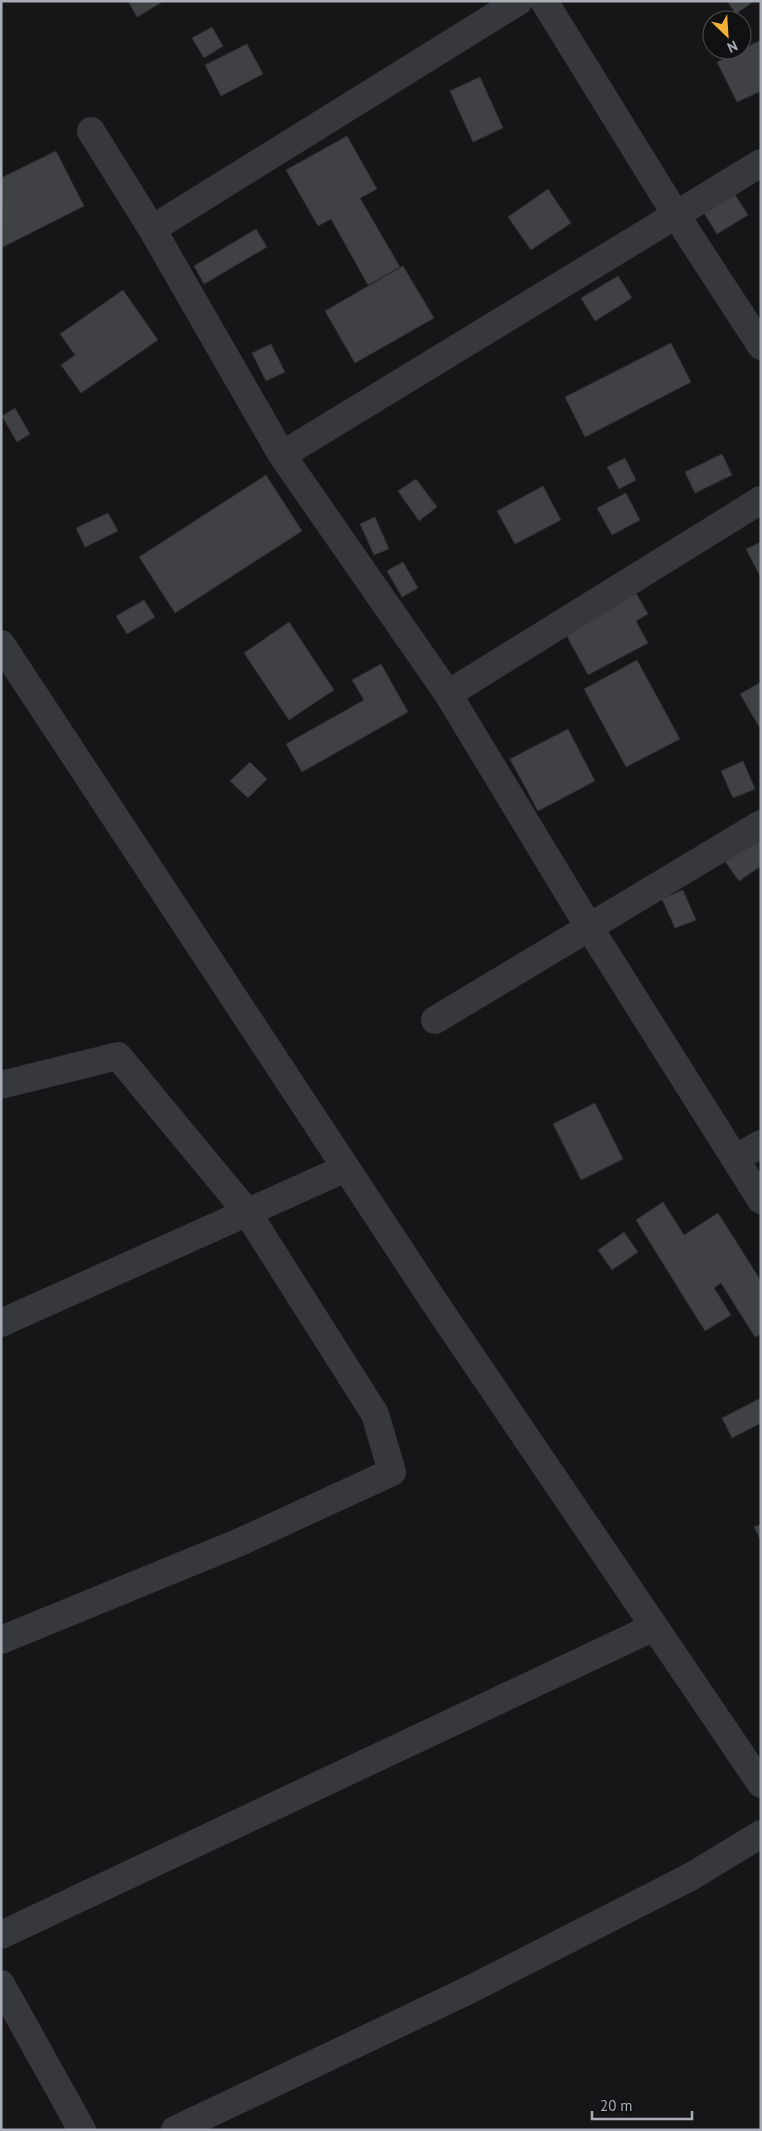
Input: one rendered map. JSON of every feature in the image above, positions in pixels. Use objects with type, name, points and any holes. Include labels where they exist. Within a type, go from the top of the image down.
[{"type":"street","points":[[152,230],[519,1]]},
{"type":"street","points":[[544,1],[676,215],[761,346]]},
{"type":"street","points":[[91,132],[152,230],[282,455],[448,694],[590,927],[761,1200]]},
{"type":"street","points":[[282,455],[761,163]]},
{"type":"street","points":[[448,694],[761,500]]},
{"type":"street","points":[[1,644],[346,1168],[761,1784]]},
{"type":"street","points":[[435,1020],[761,824]]},
{"type":"street","points":[[1,1085],[118,1056],[247,1212],[375,1414],[392,1472],[240,1542],[3,1635]]},
{"type":"street","points":[[735,1159],[761,1144]]},
{"type":"street","points":[[1,1323],[346,1168]]},
{"type":"street","points":[[1,1935],[654,1626]]},
{"type":"street","points":[[175,2130],[471,1989],[692,1876],[761,1834]]},
{"type":"street","points":[[1,1984],[82,2130]]},
{"type":"building","points":[[128,1],[164,1],[137,17]]},
{"type":"building","points":[[727,1],[754,1],[742,10],[733,10]]},
{"type":"building","points":[[212,27],[223,46],[204,58],[192,38]]},
{"type":"building","points":[[761,40],[761,91],[737,102],[717,62],[721,60],[752,60],[752,44]]},
{"type":"building","points":[[247,44],[263,74],[221,96],[205,65]]},
{"type":"building","points":[[480,77],[503,128],[473,142],[450,91]]},
{"type":"building","points":[[347,136],[377,189],[360,198],[400,267],[368,285],[331,219],[318,226],[286,170]]},
{"type":"building","points":[[56,151],[84,206],[3,247],[1,178]]},
{"type":"building","points":[[548,189],[571,223],[531,250],[508,217]]},
{"type":"building","points":[[734,193],[748,215],[717,234],[704,213]]},
{"type":"building","points":[[256,229],[267,247],[204,284],[194,266]]},
{"type":"building","points":[[403,266],[434,318],[355,363],[325,311]]},
{"type":"building","points":[[618,276],[632,298],[595,321],[581,298]]},
{"type":"building","points":[[123,290],[158,340],[81,393],[61,365],[75,355],[60,334]]},
{"type":"building","points":[[671,343],[691,382],[585,437],[565,397]]},
{"type":"building","points":[[271,344],[285,372],[266,381],[252,353]]},
{"type":"building","points":[[15,408],[30,434],[17,442],[2,416]]},
{"type":"building","points":[[722,454],[732,475],[695,493],[685,472]]},
{"type":"building","points":[[625,458],[636,480],[619,489],[607,467]]},
{"type":"building","points":[[266,475],[302,531],[175,613],[139,557]]},
{"type":"building","points":[[416,479],[437,507],[419,521],[398,491]]},
{"type":"building","points":[[543,486],[561,520],[515,544],[497,511]]},
{"type":"building","points":[[626,493],[640,520],[612,535],[597,508]]},
{"type":"building","points":[[108,513],[118,531],[85,547],[76,528]]},
{"type":"building","points":[[375,517],[389,549],[374,555],[360,524]]},
{"type":"building","points":[[761,542],[761,578],[746,549]]},
{"type":"building","points":[[403,562],[418,588],[402,597],[387,571]]},
{"type":"building","points":[[634,590],[648,614],[636,621],[648,643],[588,675],[563,629]]},
{"type":"building","points":[[144,600],[155,617],[127,634],[116,616]]},
{"type":"building","points":[[289,622],[334,690],[289,720],[244,653]]},
{"type":"building","points":[[637,660],[680,739],[626,767],[584,689]]},
{"type":"building","points":[[381,664],[408,712],[302,772],[286,744],[364,700],[352,680]]},
{"type":"building","points":[[761,682],[761,730],[740,694]]},
{"type":"building","points":[[568,729],[595,781],[538,811],[510,759]]},
{"type":"building","points":[[743,761],[755,789],[733,798],[721,771]]},
{"type":"building","points":[[250,762],[267,779],[248,798],[230,781]]},
{"type":"building","points":[[761,829],[761,866],[739,881],[721,856]]},
{"type":"building","points":[[683,890],[696,920],[675,928],[662,899]]},
{"type":"building","points":[[595,1103],[623,1159],[581,1180],[553,1124]]},
{"type":"building","points":[[663,1202],[684,1235],[718,1213],[761,1281],[761,1334],[755,1337],[721,1283],[714,1288],[731,1315],[705,1331],[636,1220]]},
{"type":"building","points":[[624,1232],[638,1252],[612,1270],[598,1250]]},
{"type":"building","points":[[761,1398],[761,1423],[732,1438],[722,1418]]},
{"type":"building","points":[[761,1524],[761,1541],[754,1527]]}]
